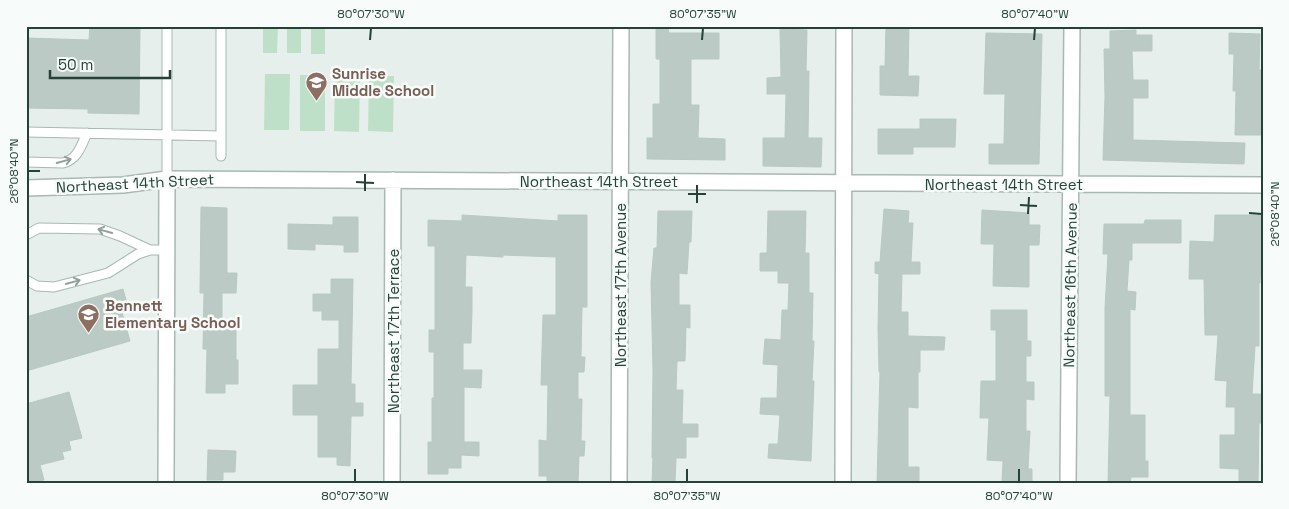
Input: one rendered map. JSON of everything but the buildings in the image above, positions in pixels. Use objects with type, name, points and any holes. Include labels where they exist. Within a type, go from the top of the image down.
[{"type":"street","name":"Northeast 17th Avenue","points":[[619,483],[621,26]]},
{"type":"street","points":[[844,26],[844,483]]},
{"type":"street","name":"Northeast 16th Avenue","points":[[1068,483],[1072,26]]},
{"type":"street","name":"Northeast 14th Street","points":[[26,188],[123,185],[167,179],[1263,185]]},
{"type":"street","points":[[166,483],[167,179]]},
{"type":"street","name":"Northeast 17th Terrace","points":[[392,483],[394,180]]},
{"type":"lane","points":[[166,26],[167,179]]},
{"type":"lane","points":[[221,26],[222,156]]},
{"type":"lane","points":[[26,132],[221,136]]},
{"type":"lane","points":[[26,162],[63,163],[68,161],[79,151],[87,133]]},
{"type":"lane","points":[[26,234],[39,228],[100,229],[126,238],[150,250]]},
{"type":"lane","points":[[26,280],[37,286],[54,287],[108,272],[138,254],[150,250],[167,250]]},
{"type":"green space","points":[[263,26],[278,26],[277,53],[263,53]]},
{"type":"green space","points":[[287,26],[301,26],[301,53],[287,53]]},
{"type":"green space","points":[[311,26],[325,26],[325,54],[311,54]]},
{"type":"green space","points":[[265,74],[290,74],[289,130],[264,130]]},
{"type":"green space","points":[[300,75],[325,75],[325,131],[300,131]]},
{"type":"green space","points":[[335,75],[360,75],[359,132],[334,131]]},
{"type":"green space","points":[[369,76],[394,76],[393,132],[368,131]]},
{"type":"place","name":"Sunrise Middle School","points":[[316,101]]},
{"type":"place","name":"Bennett Elementary School","points":[[89,333]]}]
